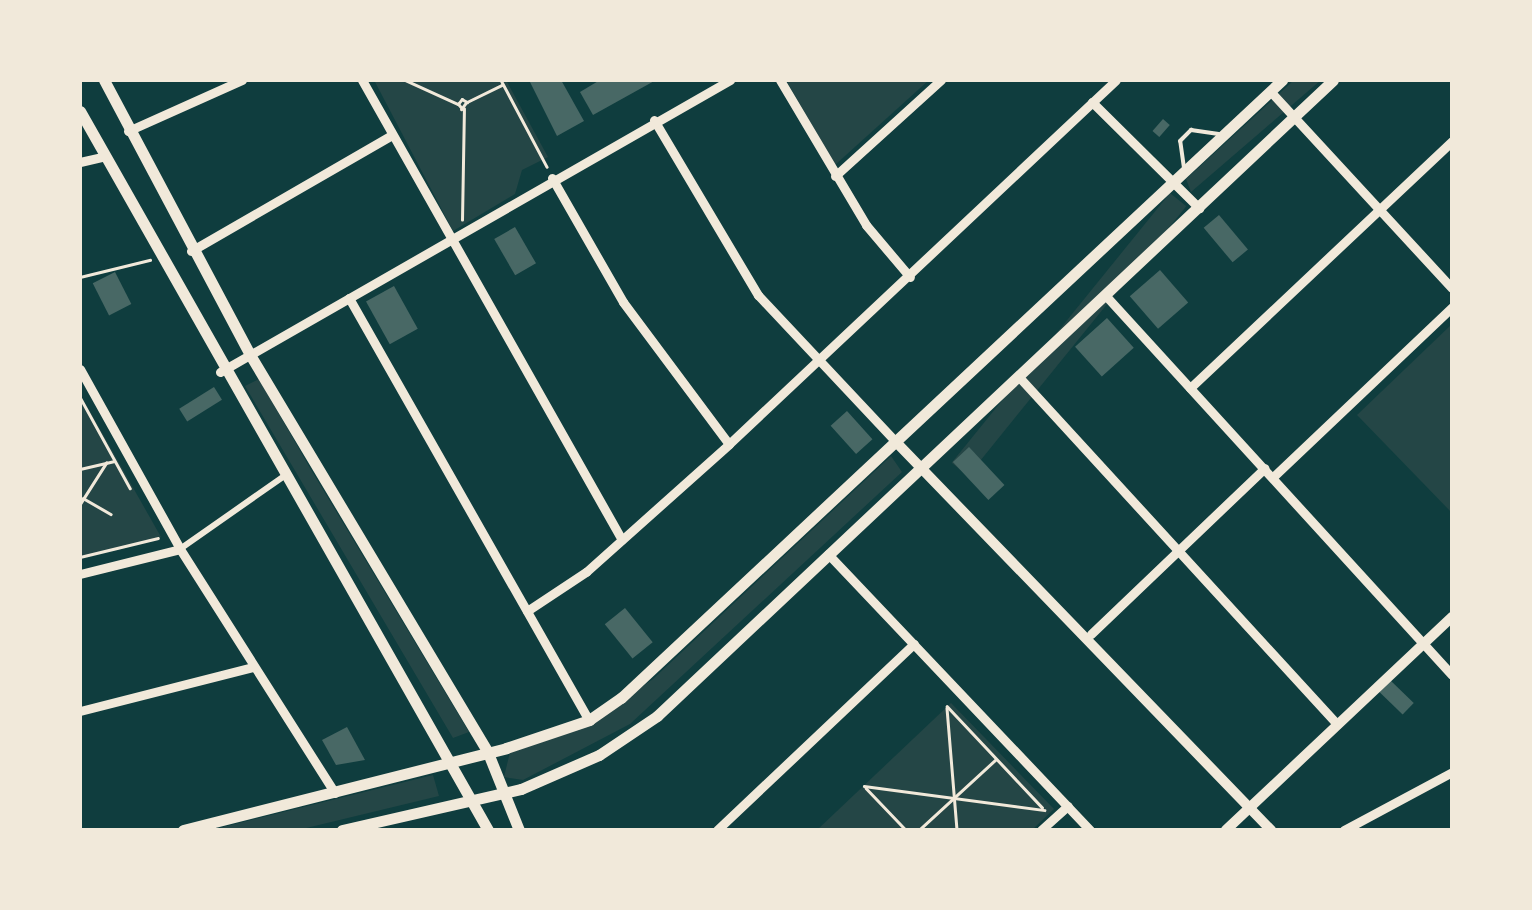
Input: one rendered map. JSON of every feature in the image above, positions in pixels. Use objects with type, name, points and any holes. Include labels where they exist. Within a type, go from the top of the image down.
[{"type":"main road","points":[[104,80],[191,251],[249,353],[488,753],[519,830]]},
{"type":"main road","points":[[183,830],[454,763],[589,720],[662,664],[1282,80]]},
{"type":"main road","points":[[346,830],[504,794],[599,756],[657,716],[1334,80]]},
{"type":"main road","points":[[80,111],[220,372],[454,763],[488,830]]},
{"type":"street","points":[[128,131],[242,80]]},
{"type":"street","points":[[362,80],[622,540]]},
{"type":"street","points":[[220,372],[552,178],[730,80]]},
{"type":"street","points":[[780,80],[835,176],[910,277]]},
{"type":"street","points":[[835,176],[941,80]]},
{"type":"street","points":[[527,611],[622,540],[730,444],[1116,80]]},
{"type":"street","points":[[1270,91],[1452,288]]},
{"type":"street","points":[[1092,102],[1198,208]]},
{"type":"street","points":[[654,120],[758,294],[817,363],[896,442],[925,462],[1091,634],[1271,830]]},
{"type":"street","points":[[191,251],[392,135]]},
{"type":"street","points":[[1190,388],[1377,207],[1452,142]]},
{"type":"street","points":[[80,162],[102,156]]},
{"type":"street","points":[[552,178],[623,302],[730,444]]},
{"type":"street","points":[[1106,296],[1452,674]]},
{"type":"street","points":[[349,298],[589,720]]},
{"type":"street","points":[[1273,477],[1452,307]]},
{"type":"street","points":[[80,369],[180,549],[335,793]]},
{"type":"street","points":[[1020,377],[1336,724]]},
{"type":"street","points":[[1091,634],[1265,468]]},
{"type":"street","points":[[80,574],[180,549],[283,476]]},
{"type":"street","points":[[828,554],[1090,830]]},
{"type":"street","points":[[1226,830],[1452,617]]},
{"type":"street","points":[[718,830],[914,644]]},
{"type":"street","points":[[80,711],[253,667]]},
{"type":"street","points":[[1344,830],[1452,772]]},
{"type":"street","points":[[1042,830],[1068,806]]},
{"type":"lane","points":[[1184,172],[1180,140],[1191,130],[1224,135]]},
{"type":"path","points":[[405,80],[464,109]]},
{"type":"path","points":[[458,104],[502,82],[552,178]]},
{"type":"path","points":[[462,232],[464,109],[468,102]]},
{"type":"path","points":[[80,278],[157,259]]},
{"type":"path","points":[[80,397],[132,491]]},
{"type":"path","points":[[80,469],[115,461]]},
{"type":"path","points":[[80,504],[106,463]]},
{"type":"path","points":[[97,478],[106,484]]},
{"type":"path","points":[[84,498],[111,514]]},
{"type":"path","points":[[80,557],[158,538],[150,522]]},
{"type":"path","points":[[906,830],[864,786],[954,798],[1044,810],[946,706],[954,798],[957,830]]},
{"type":"path","points":[[919,830],[996,759]]},
{"type":"shaded area","points":[[374,80],[506,80],[548,157],[522,170],[515,194],[453,231]]},
{"type":"shaded area","points":[[786,80],[929,80],[835,165]]},
{"type":"shaded area","points":[[1294,80],[1321,80],[1191,192],[1186,179]]},
{"type":"shaded area","points":[[1170,193],[1186,206],[968,476],[952,463]]},
{"type":"shaded area","points":[[1452,324],[1452,513],[1357,415]]},
{"type":"shaded area","points":[[259,379],[469,732],[453,738],[245,386]]},
{"type":"shaded area","points":[[80,394],[161,537],[80,558]]},
{"type":"shaded area","points":[[891,456],[902,472],[630,724],[523,780],[504,777],[510,752],[584,727],[653,679]]},
{"type":"shaded area","points":[[951,703],[1054,809],[1032,830],[817,830]]},
{"type":"shaded area","points":[[433,775],[439,796],[298,830],[211,830]]},
{"type":"building","points":[[529,80],[561,80],[584,121],[557,136]]},
{"type":"building","points":[[600,80],[656,80],[593,115],[580,92]]},
{"type":"building","points":[[1163,119],[1170,125],[1159,137],[1153,131]]},
{"type":"building","points":[[1219,215],[1248,249],[1233,262],[1204,228]]},
{"type":"building","points":[[515,227],[536,263],[515,275],[494,239]]},
{"type":"building","points":[[1160,270],[1188,302],[1158,329],[1130,296]]},
{"type":"building","points":[[115,272],[131,304],[109,315],[93,283]]},
{"type":"building","points":[[394,286],[418,329],[390,344],[366,302]]},
{"type":"building","points":[[1107,318],[1134,348],[1102,376],[1075,347]]},
{"type":"building","points":[[214,387],[222,400],[187,421],[179,409]]},
{"type":"building","points":[[847,411],[872,439],[856,454],[831,426]]},
{"type":"building","points":[[969,447],[1004,485],[988,500],[953,462]]},
{"type":"building","points":[[625,608],[653,642],[632,659],[605,624]]},
{"type":"building","points":[[1390,680],[1414,703],[1403,714],[1379,692]]},
{"type":"building","points":[[347,727],[365,760],[336,765],[322,740]]}]
